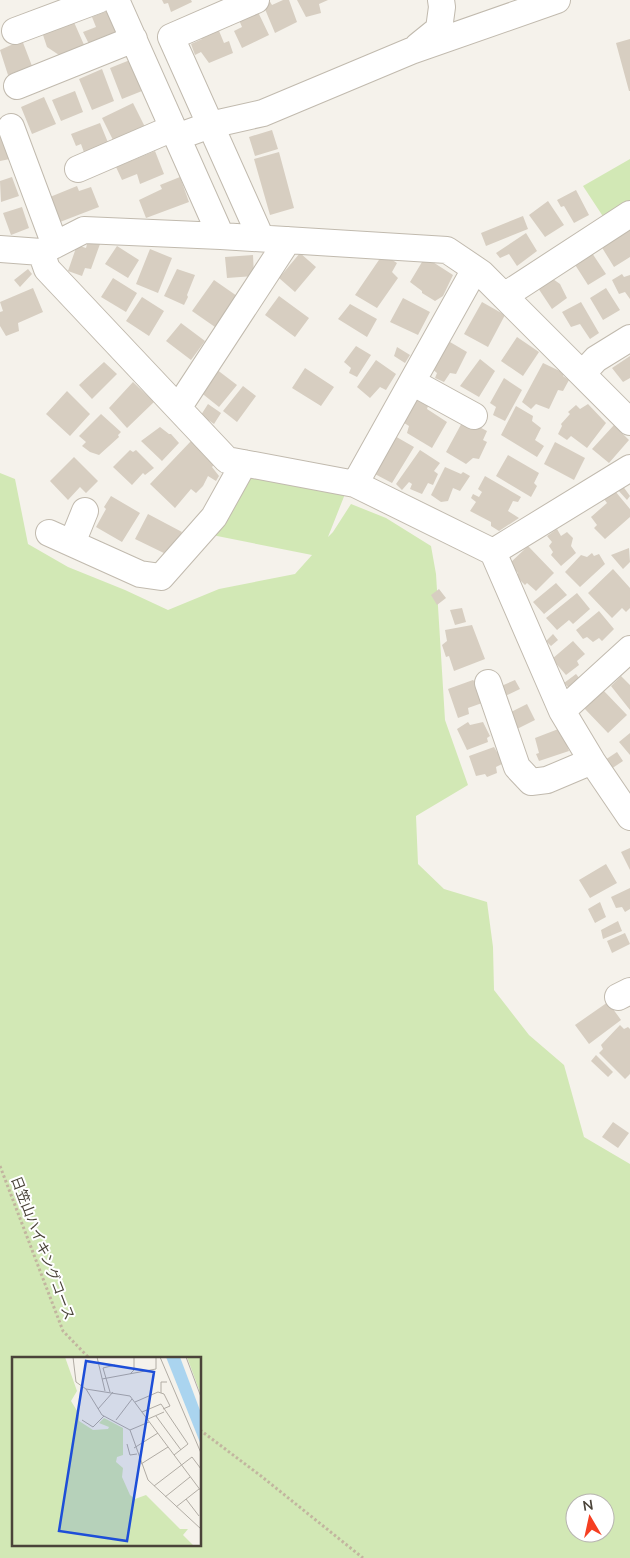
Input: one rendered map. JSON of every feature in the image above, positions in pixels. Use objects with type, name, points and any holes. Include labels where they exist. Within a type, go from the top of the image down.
[{"type":"street","points":[[15,31],[98,0]]},
{"type":"street","points":[[116,0],[222,236]]},
{"type":"street","points":[[411,51],[439,29],[441,0]]},
{"type":"street","points":[[78,169],[175,132],[263,113],[411,51],[557,0]]},
{"type":"street","points":[[247,2],[171,37],[261,238]]},
{"type":"street","points":[[17,86],[44,64],[134,39]]},
{"type":"street","points":[[11,127],[48,248],[47,269],[227,460],[355,484],[493,552],[562,712],[630,817]]},
{"type":"street","points":[[504,296],[630,214]]},
{"type":"street","points":[[0,249],[48,248],[84,230],[261,238],[447,250],[475,269],[504,296],[630,422]]},
{"type":"street","points":[[178,408],[288,240]]},
{"type":"street","points":[[355,484],[475,269]]},
{"type":"street","points":[[582,374],[596,359],[630,338]]},
{"type":"street","points":[[412,382],[474,416]]},
{"type":"street","points":[[86,511],[60,538],[140,574],[161,578],[214,517],[244,463]]},
{"type":"street","points":[[493,552],[630,468]]},
{"type":"street","points":[[562,712],[630,649]]},
{"type":"street","points":[[488,683],[517,767],[531,782],[547,780],[592,761]]},
{"type":"path","name":"日笠山ハイキングコース","points":[[0,1166],[63,1331],[88,1357]]},
{"type":"path","points":[[201,1431],[262,1476],[363,1558]]},
{"type":"green space","points":[[630,159],[630,204],[606,221],[583,186]]},
{"type":"green space","points":[[0,473],[15,479],[28,544],[68,567],[168,610],[219,589],[295,574],[312,555],[212,535],[249,478],[264,476],[345,494],[328,537],[351,504],[386,518],[431,546],[436,574],[445,720],[468,785],[416,816],[418,864],[444,889],[487,902],[493,947],[494,990],[529,1035],[564,1065],[584,1137],[630,1164],[630,1558],[0,1558]]},
{"type":"building","points":[[162,0],[191,0],[192,2],[171,12],[168,3],[164,4]]},
{"type":"building","points":[[269,0],[272,5],[283,0],[289,0],[297,22],[275,33],[262,2]]},
{"type":"building","points":[[297,0],[328,0],[319,4],[321,13],[306,17]]},
{"type":"building","points":[[110,10],[120,31],[89,44],[83,32],[96,27],[92,17]]},
{"type":"building","points":[[258,12],[269,35],[242,48],[234,31],[242,27],[239,20]]},
{"type":"building","points":[[73,20],[85,47],[62,57],[47,47],[42,32]]},
{"type":"building","points":[[217,26],[224,43],[229,41],[233,53],[209,63],[201,52],[195,55],[191,44],[202,39],[200,34]]},
{"type":"building","points":[[630,39],[630,91],[629,91],[616,43]]},
{"type":"building","points":[[22,40],[32,66],[8,75],[0,50]]},
{"type":"building","points":[[130,60],[142,91],[122,99],[110,68]]},
{"type":"building","points":[[102,69],[114,101],[92,110],[79,79]]},
{"type":"building","points":[[75,91],[83,112],[61,121],[52,100]]},
{"type":"building","points":[[44,97],[56,124],[32,134],[21,107]]},
{"type":"building","points":[[133,103],[147,131],[113,140],[102,118]]},
{"type":"building","points":[[100,123],[109,145],[85,155],[81,144],[76,146],[71,134]]},
{"type":"building","points":[[272,130],[278,149],[255,156],[249,137]]},
{"type":"building","points":[[0,132],[10,159],[0,161]]},
{"type":"building","points":[[155,151],[164,174],[140,184],[137,174],[122,180],[116,167]]},
{"type":"building","points":[[279,152],[294,208],[270,215],[254,159]]},
{"type":"building","points":[[12,177],[19,196],[1,202],[0,181]]},
{"type":"building","points":[[180,177],[189,202],[146,218],[139,200],[162,189],[160,185]]},
{"type":"building","points":[[77,186],[79,191],[91,187],[99,207],[60,222],[50,197]]},
{"type":"building","points":[[576,190],[589,215],[574,223],[564,206],[561,207],[557,200]]},
{"type":"building","points":[[548,201],[564,225],[545,237],[529,215]]},
{"type":"building","points":[[22,207],[29,228],[11,235],[3,213]]},
{"type":"building","points":[[523,216],[528,229],[486,246],[481,233]]},
{"type":"building","points":[[630,225],[630,257],[614,267],[601,246]]},
{"type":"building","points":[[526,233],[537,251],[517,266],[509,254],[500,258],[496,253]]},
{"type":"building","points":[[93,241],[100,244],[91,269],[85,268],[82,276],[68,271],[77,245],[86,248],[87,244]]},
{"type":"building","points":[[117,246],[139,260],[128,278],[105,264]]},
{"type":"building","points":[[150,249],[172,258],[158,293],[136,284]]},
{"type":"building","points":[[300,253],[316,267],[295,292],[279,278]]},
{"type":"building","points":[[592,253],[606,274],[588,285],[572,260]]},
{"type":"building","points":[[383,254],[397,263],[392,272],[398,278],[377,308],[355,295]]},
{"type":"building","points":[[253,255],[254,276],[227,278],[225,257]]},
{"type":"building","points":[[425,257],[453,275],[443,296],[435,301],[410,282]]},
{"type":"building","points":[[28,269],[32,274],[20,287],[14,280]]},
{"type":"building","points":[[177,269],[195,275],[184,305],[164,296]]},
{"type":"building","points":[[622,274],[624,277],[630,275],[630,299],[625,292],[619,294],[612,280]]},
{"type":"building","points":[[113,278],[137,293],[126,312],[101,297]]},
{"type":"building","points":[[553,279],[560,284],[567,298],[552,309],[536,285]]},
{"type":"building","points":[[214,280],[237,296],[215,327],[192,311]]},
{"type":"building","points":[[33,288],[43,312],[18,323],[19,331],[6,336],[0,326],[0,312],[3,311],[0,302]]},
{"type":"building","points":[[606,288],[620,310],[603,320],[590,298]]},
{"type":"building","points":[[279,296],[309,318],[295,337],[265,315]]},
{"type":"building","points":[[142,297],[164,311],[149,336],[126,321]]},
{"type":"building","points":[[403,298],[430,312],[418,335],[390,322]]},
{"type":"building","points":[[482,302],[505,315],[488,347],[464,334]]},
{"type":"building","points":[[581,302],[599,333],[590,339],[580,324],[571,327],[562,312]]},
{"type":"building","points":[[350,304],[377,319],[367,337],[338,319]]},
{"type":"building","points":[[181,323],[205,341],[191,360],[166,341]]},
{"type":"building","points":[[517,337],[539,352],[523,376],[501,361]]},
{"type":"building","points":[[450,342],[467,352],[456,374],[450,373],[444,382],[435,378],[437,373],[431,368]]},
{"type":"building","points":[[356,346],[371,355],[357,377],[349,373],[351,368],[344,362]]},
{"type":"building","points":[[397,347],[410,355],[405,363],[394,356]]},
{"type":"building","points":[[630,356],[630,378],[623,382],[612,368]]},
{"type":"building","points":[[480,359],[495,371],[479,397],[460,386]]},
{"type":"building","points":[[376,360],[396,374],[386,390],[380,387],[370,398],[357,387]]},
{"type":"building","points":[[104,362],[117,374],[92,399],[79,385]]},
{"type":"building","points":[[543,363],[564,373],[563,376],[569,380],[563,391],[558,390],[549,409],[536,404],[531,409],[522,402]]},
{"type":"building","points":[[305,368],[334,387],[321,406],[292,388]]},
{"type":"building","points":[[216,369],[237,385],[219,407],[199,391]]},
{"type":"building","points":[[504,378],[522,390],[505,421],[493,415],[496,407],[490,403]]},
{"type":"building","points":[[133,382],[154,402],[127,428],[109,408]]},
{"type":"building","points":[[243,386],[256,396],[237,422],[223,411]]},
{"type":"building","points":[[67,391],[90,414],[70,436],[46,414]]},
{"type":"building","points":[[413,398],[428,406],[427,409],[447,422],[432,448],[407,433],[409,426],[401,421]]},
{"type":"building","points":[[208,404],[221,413],[214,424],[201,415]]},
{"type":"building","points":[[588,404],[606,423],[587,448],[571,436],[567,440],[558,434],[562,426],[561,424],[570,414],[568,412],[576,405],[580,409]]},
{"type":"building","points":[[516,406],[533,416],[532,421],[541,428],[535,440],[544,446],[537,457],[501,435]]},
{"type":"building","points":[[101,414],[121,432],[118,435],[119,437],[99,455],[90,452],[82,446],[86,442],[79,436]]},
{"type":"building","points":[[464,419],[487,431],[483,440],[487,442],[479,459],[473,458],[466,464],[446,452]]},
{"type":"building","points":[[614,425],[629,440],[609,463],[592,449]]},
{"type":"building","points":[[160,427],[171,434],[179,443],[162,461],[141,441]]},
{"type":"building","points":[[393,435],[414,447],[392,483],[373,473]]},
{"type":"building","points":[[192,440],[217,461],[212,467],[219,476],[216,481],[208,476],[203,486],[196,493],[191,489],[175,508],[150,484]]},
{"type":"building","points":[[555,442],[585,458],[574,480],[544,464]]},
{"type":"building","points":[[130,450],[133,452],[136,450],[154,468],[145,475],[143,473],[132,485],[113,467]]},
{"type":"building","points":[[420,450],[440,463],[434,471],[438,474],[433,485],[428,483],[422,494],[410,489],[412,484],[409,482],[402,490],[396,484]]},
{"type":"building","points":[[508,455],[539,473],[534,483],[537,486],[531,497],[496,476]]},
{"type":"building","points":[[74,457],[98,481],[86,493],[80,487],[68,500],[50,481]]},
{"type":"building","points":[[445,467],[470,476],[460,491],[453,488],[448,501],[441,502],[431,495]]},
{"type":"building","points":[[485,476],[521,497],[518,502],[513,501],[508,511],[519,518],[499,531],[491,526],[491,522],[470,511],[476,502],[471,498],[473,494],[479,497],[482,492],[478,489]]},
{"type":"building","points":[[622,485],[630,496],[627,500],[617,489]]},
{"type":"building","points":[[615,491],[630,509],[630,517],[605,539],[594,528],[597,525],[591,517],[607,503],[604,499]]},
{"type":"building","points":[[111,496],[140,513],[122,542],[96,527],[106,509],[104,507]]},
{"type":"building","points":[[148,514],[182,532],[170,556],[135,539]]},
{"type":"building","points":[[557,529],[561,536],[567,532],[573,538],[571,546],[576,553],[561,566],[551,555],[553,552],[549,546],[552,542],[547,536]]},
{"type":"building","points":[[528,546],[554,573],[536,591],[527,583],[525,585],[516,576],[518,573],[509,564]]},
{"type":"building","points":[[629,548],[630,562],[623,569],[611,555]]},
{"type":"building","points":[[592,553],[594,556],[599,554],[605,564],[580,587],[565,572],[581,555],[587,557]]},
{"type":"building","points":[[613,569],[630,588],[630,608],[626,612],[622,608],[612,618],[588,593]]},
{"type":"building","points":[[556,583],[567,595],[544,614],[533,602]]},
{"type":"building","points":[[439,589],[446,598],[437,605],[431,595]]},
{"type":"building","points":[[577,593],[590,609],[573,624],[569,620],[557,630],[546,618]]},
{"type":"building","points":[[462,608],[466,622],[455,625],[450,610]]},
{"type":"building","points":[[599,611],[614,629],[602,641],[599,638],[593,642],[587,637],[583,639],[576,630]]},
{"type":"building","points":[[472,625],[485,659],[454,671],[449,656],[446,657],[442,645],[447,641],[445,630]]},
{"type":"building","points":[[553,634],[558,640],[551,646],[546,641]]},
{"type":"building","points":[[573,641],[585,654],[577,661],[579,665],[566,675],[552,659]]},
{"type":"building","points":[[576,674],[580,679],[570,689],[564,683]]},
{"type":"building","points":[[621,676],[630,685],[630,710],[611,686]]},
{"type":"building","points":[[473,680],[480,686],[485,702],[468,708],[469,714],[458,718],[448,689]]},
{"type":"building","points":[[515,680],[520,689],[503,697],[499,687]]},
{"type":"building","points":[[603,690],[627,715],[608,733],[584,708]]},
{"type":"building","points":[[527,704],[535,720],[517,729],[509,713]]},
{"type":"building","points":[[468,722],[470,725],[483,722],[490,736],[487,738],[488,742],[467,750],[457,729]]},
{"type":"building","points":[[561,728],[569,751],[539,761],[536,754],[539,753],[535,738]]},
{"type":"building","points":[[630,733],[630,755],[619,742]]},
{"type":"building","points":[[494,747],[497,752],[500,752],[504,763],[496,767],[497,773],[487,777],[485,774],[476,776],[469,756]]},
{"type":"building","points":[[617,752],[623,761],[611,769],[605,760]]},
{"type":"building","points":[[630,848],[630,870],[621,852]]},
{"type":"building","points":[[606,864],[617,883],[590,898],[579,880]]},
{"type":"building","points":[[630,888],[630,909],[625,912],[622,907],[616,908],[611,897]]},
{"type":"building","points":[[600,902],[606,917],[595,923],[588,909]]},
{"type":"building","points":[[618,921],[622,931],[603,939],[601,930]]},
{"type":"building","points":[[625,933],[630,944],[612,953],[607,941]]},
{"type":"building","points":[[608,1002],[621,1020],[589,1044],[575,1025]]},
{"type":"building","points":[[620,1025],[624,1029],[628,1027],[630,1029],[630,1074],[625,1079],[599,1053],[603,1049],[601,1045]]},
{"type":"building","points":[[596,1055],[613,1072],[608,1077],[591,1061]]},
{"type":"building","points":[[613,1122],[629,1133],[618,1148],[602,1137]]}]
